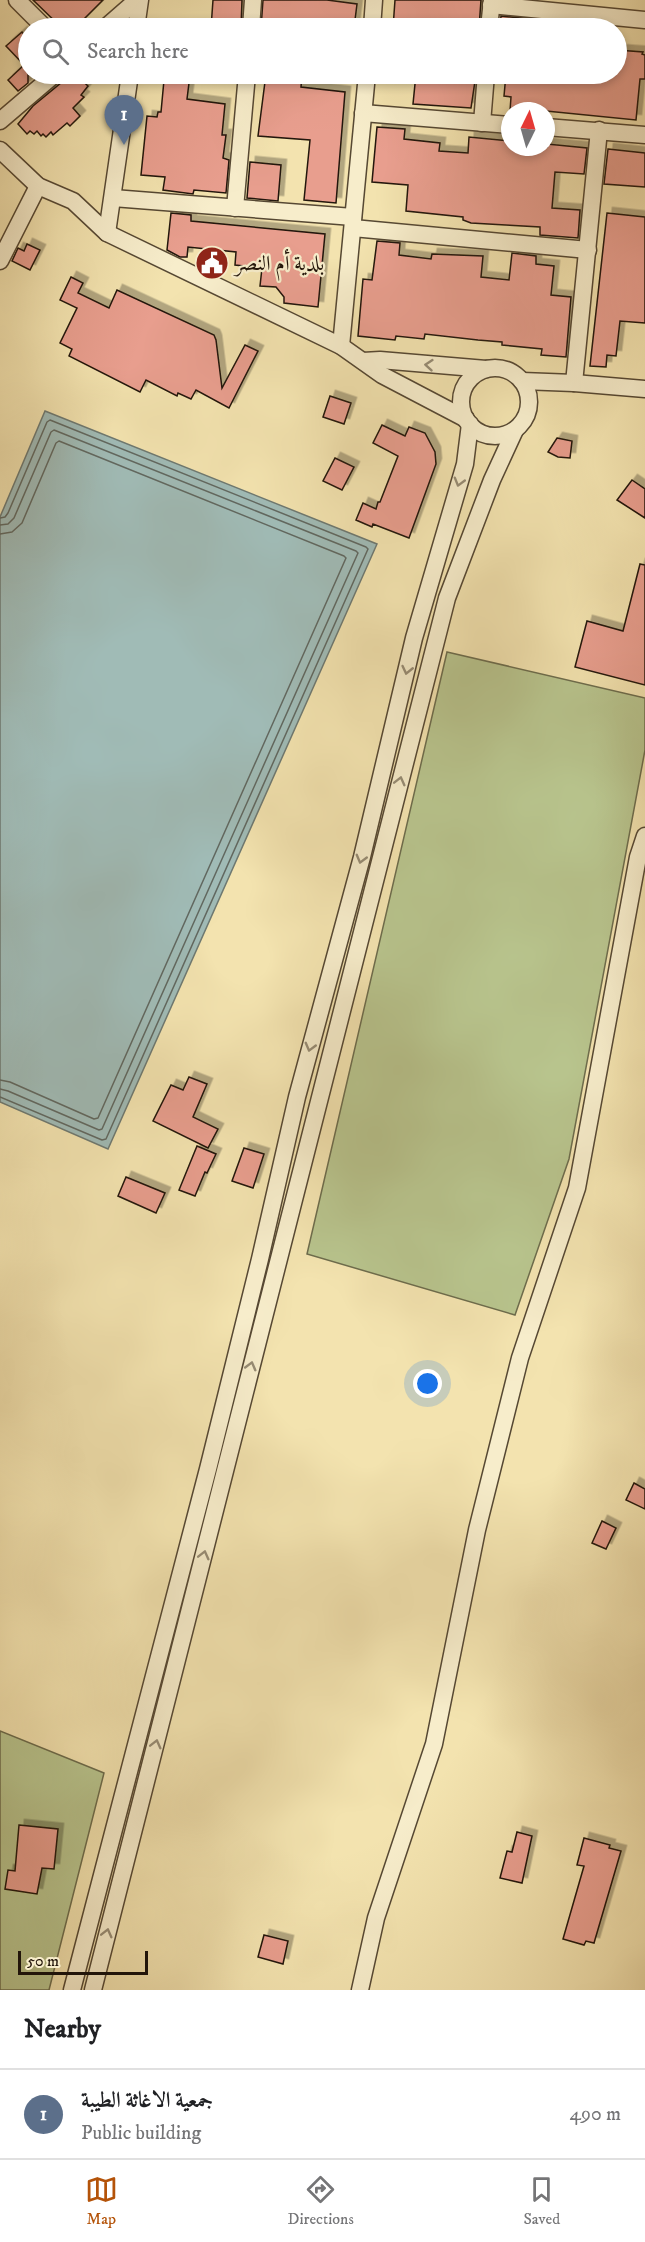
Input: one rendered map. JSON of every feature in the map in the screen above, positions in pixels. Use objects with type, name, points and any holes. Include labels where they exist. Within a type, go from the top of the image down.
[{"type":"street","points":[[17,0],[35,18]]},
{"type":"street","points":[[117,18],[138,0]]},
{"type":"street","points":[[137,18],[138,0]]},
{"type":"street","points":[[252,18],[253,0]]},
{"type":"street","points":[[373,18],[375,0]]},
{"type":"street","points":[[490,18],[491,3],[627,18]]},
{"type":"street","points":[[627,18],[645,20]]},
{"type":"street","points":[[0,122],[44,84]]},
{"type":"street","points":[[107,233],[129,84]]},
{"type":"street","points":[[235,208],[246,84]]},
{"type":"street","points":[[341,346],[366,84]]},
{"type":"street","points":[[483,123],[485,84]]},
{"type":"street","points":[[363,113],[501,124]]},
{"type":"street","points":[[555,128],[645,135]]},
{"type":"street","points":[[574,383],[599,130]]},
{"type":"street","points":[[0,150],[38,186],[73,201],[107,233],[341,346],[382,375],[468,422],[483,434],[505,435],[515,430],[523,422],[528,412],[530,401],[528,391],[522,381],[507,370],[380,360],[363,361]]},
{"type":"street","points":[[0,261],[38,186]]},
{"type":"street","points":[[113,198],[235,208],[588,250]]},
{"type":"street","points":[[72,1990],[208,1469],[297,1097],[362,857],[414,638],[465,464],[468,422],[462,410],[461,399],[470,379],[487,369]]},
{"type":"street","points":[[522,381],[645,389]]},
{"type":"street","points":[[93,1990],[447,597],[492,480],[515,430]]},
{"type":"street","points":[[360,1990],[376,1918],[434,1744],[477,1530],[520,1358],[578,1188],[638,857],[645,836]]},
{"type":"green space","points":[[447,652],[645,698],[645,750],[569,1159],[515,1315],[307,1254]]},
{"type":"green space","points":[[0,1731],[104,1773],[49,1990],[0,1990]]},
{"type":"water","points":[[45,411],[377,544],[108,1149],[0,1102],[0,517]]},
{"type":"building","points":[[33,0],[103,0],[85,18],[52,18]]},
{"type":"building","points":[[213,0],[242,0],[241,18],[212,18]]},
{"type":"building","points":[[263,0],[327,0],[357,4],[355,18],[262,18]]},
{"type":"building","points":[[395,0],[481,0],[480,18],[394,18]]},
{"type":"building","points":[[18,36],[18,59],[6,46]]},
{"type":"building","points":[[627,51],[643,52],[642,54],[645,55],[645,79],[640,79],[636,120],[555,112],[555,102],[511,102],[511,97],[504,96],[505,84],[627,84]]},
{"type":"building","points":[[18,71],[18,84],[27,84],[18,91],[8,80]]},
{"type":"building","points":[[60,84],[86,84],[88,86],[81,95],[84,97],[73,108],[80,116],[70,126],[67,123],[53,135],[51,132],[46,137],[43,134],[41,136],[37,131],[34,134],[30,131],[27,134],[18,124],[33,106]]},
{"type":"building","points":[[164,84],[189,84],[187,99],[225,104],[222,135],[226,135],[223,158],[229,160],[226,193],[194,190],[193,194],[163,190],[165,177],[141,175],[147,116],[157,117],[158,112],[161,112]]},
{"type":"building","points":[[265,84],[301,84],[301,87],[345,92],[336,203],[304,200],[310,140],[258,136]]},
{"type":"building","points":[[415,84],[475,84],[471,108],[413,104]]},
{"type":"building","points":[[377,127],[405,129],[404,139],[440,143],[439,151],[468,153],[469,137],[501,140],[501,156],[555,156],[555,145],[587,148],[584,174],[555,172],[552,208],[580,210],[578,238],[540,235],[540,227],[471,223],[463,220],[463,217],[406,211],[408,185],[372,182]]},
{"type":"building","points":[[608,149],[645,153],[645,187],[604,184]]},
{"type":"building","points":[[250,162],[281,165],[278,201],[247,198]]},
{"type":"building","points":[[171,213],[191,215],[191,221],[325,234],[318,307],[284,303],[284,297],[276,287],[260,286],[262,268],[235,265],[236,252],[188,247],[187,257],[180,257],[167,250]]},
{"type":"building","points":[[607,213],[645,217],[645,323],[620,321],[616,356],[607,355],[606,367],[590,366]]},
{"type":"building","points":[[377,241],[400,243],[399,255],[431,259],[432,254],[483,256],[481,277],[509,280],[512,253],[536,256],[536,264],[554,266],[551,295],[571,297],[566,357],[541,355],[542,349],[502,345],[502,342],[425,334],[424,339],[396,336],[395,340],[358,336],[363,279],[372,280]]},
{"type":"building","points":[[27,244],[40,250],[30,270],[12,261],[18,248],[24,251]]},
{"type":"building","points":[[71,277],[83,283],[78,293],[109,308],[117,290],[214,335],[222,388],[245,345],[258,351],[229,408],[196,390],[191,399],[178,393],[177,396],[146,380],[140,392],[69,356],[72,349],[60,343],[77,308],[60,300]]},
{"type":"building","points":[[330,396],[351,403],[344,424],[323,417]]},
{"type":"building","points":[[382,425],[405,436],[409,427],[425,433],[435,452],[436,464],[409,538],[356,520],[363,503],[376,509],[398,456],[373,443]]},
{"type":"building","points":[[557,438],[572,441],[570,458],[558,457],[548,452]]},
{"type":"building","points":[[335,458],[354,467],[342,490],[323,481]]},
{"type":"building","points":[[632,480],[645,489],[645,518],[617,500]]},
{"type":"building","points":[[640,564],[645,565],[645,685],[575,667],[587,621],[623,631]]},
{"type":"building","points":[[189,1077],[207,1084],[193,1117],[218,1129],[208,1148],[153,1121],[171,1085],[183,1090]]},
{"type":"building","points":[[197,1146],[216,1154],[195,1196],[179,1190]]},
{"type":"building","points":[[244,1148],[264,1154],[253,1188],[232,1181]]},
{"type":"building","points":[[126,1177],[165,1193],[156,1213],[118,1196]]},
{"type":"building","points":[[634,1483],[645,1489],[645,1509],[626,1500]]},
{"type":"building","points":[[602,1521],[616,1528],[606,1549],[592,1543]]},
{"type":"building","points":[[19,1825],[58,1829],[54,1869],[42,1868],[37,1894],[5,1889],[8,1870],[15,1871]]},
{"type":"building","points":[[517,1832],[532,1836],[522,1883],[500,1878],[507,1851],[512,1852]]},
{"type":"building","points":[[584,1838],[610,1845],[609,1848],[621,1851],[594,1943],[586,1941],[584,1945],[563,1939],[584,1866],[577,1865]]},
{"type":"building","points":[[264,1935],[288,1941],[283,1964],[258,1957]]},
{"type":"place","name":"جمعية الاغاثة الطيبة","points":[[124,145]]},
{"type":"place","name":"بلدية أم النصر","points":[[212,263]]}]
